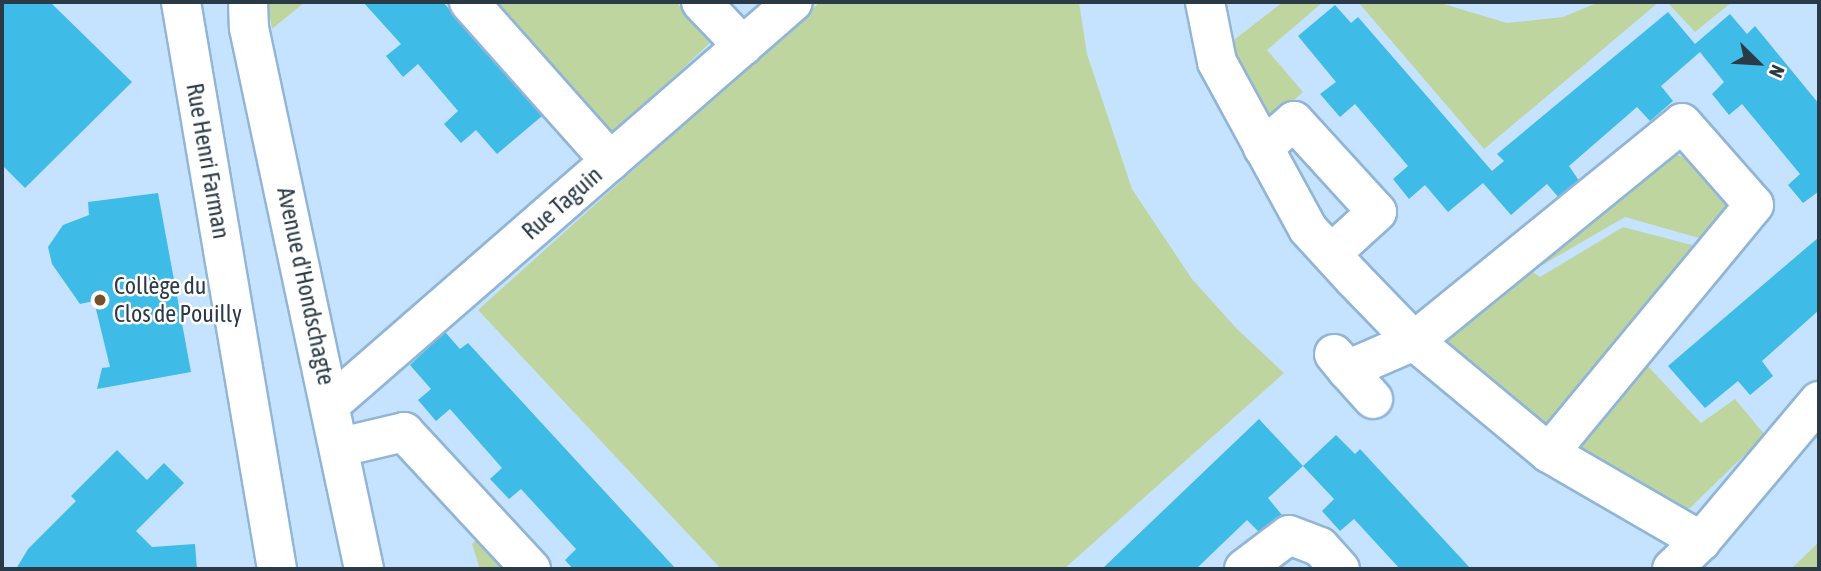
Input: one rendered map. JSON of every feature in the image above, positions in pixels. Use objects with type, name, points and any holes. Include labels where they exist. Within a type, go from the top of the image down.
[{"type":"street","name":"Rue Henri Farman","points":[[181,2],[276,569]]},
{"type":"street","name":"Avenue d'Hondschagte","points":[[248,2],[270,53],[295,183],[331,404],[353,491],[365,569]]},
{"type":"street","points":[[469,2],[610,161]]},
{"type":"street","points":[[701,2],[743,46]]},
{"type":"street","name":"Rue Taguin","points":[[331,404],[793,2]]},
{"type":"street","points":[[1206,2],[1217,62],[1308,229],[1331,254],[1414,341],[1549,453],[1702,541]]},
{"type":"street","points":[[1263,148],[1294,121],[1377,212],[1331,254]]},
{"type":"street","points":[[1373,399],[1340,362],[1414,341],[1682,123],[1754,205],[1549,453]]},
{"type":"street","points":[[1672,569],[1702,541],[1819,401]]},
{"type":"street","points":[[341,447],[404,432],[530,569]]},
{"type":"street","points":[[1244,569],[1289,535],[1320,547],[1340,569]]},
{"type":"green space","points":[[267,2],[305,2],[272,29]]},
{"type":"green space","points":[[482,2],[676,2],[713,40],[609,138]]},
{"type":"green space","points":[[820,2],[1079,2],[1087,54],[1132,189],[1192,279],[1237,329],[1284,373],[1064,569],[721,569],[478,310]]},
{"type":"green space","points":[[1283,2],[1323,2],[1267,50],[1303,92],[1266,126],[1230,43]]},
{"type":"green space","points":[[1358,2],[1437,2],[1507,23],[1563,17],[1599,2],[1659,2],[1484,149]]},
{"type":"green space","points":[[1667,2],[1732,2],[1695,32]]},
{"type":"green space","points":[[1673,153],[1688,159],[1722,189],[1728,217],[1713,242],[1625,217],[1539,267],[1529,256]]},
{"type":"green space","points":[[1623,227],[1707,249],[1548,441],[1432,343],[1523,265],[1540,277]]},
{"type":"green space","points":[[1643,361],[1701,423],[1735,399],[1765,435],[1690,508],[1674,508],[1576,445]]},
{"type":"green space","points":[[485,530],[520,569],[480,569],[472,544]]},
{"type":"green space","points":[[1819,542],[1819,569],[1791,569]]},
{"type":"building","points":[[2,2],[50,2],[132,82],[25,188],[2,165]]},
{"type":"building","points":[[363,2],[443,2],[542,116],[497,154],[476,130],[461,143],[444,124],[458,111],[418,64],[403,77],[386,56],[401,44]]},
{"type":"building","points":[[1335,5],[1351,23],[1358,17],[1492,171],[1504,161],[1497,154],[1668,12],[1695,44],[1730,14],[1747,34],[1755,26],[1819,104],[1819,194],[1818,192],[1803,203],[1788,185],[1800,174],[1742,104],[1729,115],[1712,94],[1724,82],[1700,52],[1661,86],[1673,101],[1650,121],[1637,107],[1569,166],[1580,182],[1560,199],[1547,184],[1511,215],[1483,183],[1448,212],[1425,185],[1409,199],[1393,179],[1408,166],[1355,104],[1340,117],[1320,94],[1336,82],[1298,36]]},
{"type":"building","points":[[158,193],[191,372],[97,389],[102,368],[110,367],[94,301],[80,304],[52,264],[48,247],[63,225],[89,215],[88,202]]},
{"type":"building","points":[[1819,237],[1819,310],[1762,361],[1773,376],[1750,395],[1738,381],[1705,408],[1668,366]]},
{"type":"building","points":[[445,332],[460,349],[468,343],[676,569],[573,569],[565,560],[576,549],[521,489],[509,499],[490,479],[502,468],[450,409],[436,421],[418,400],[431,389],[410,365]]},
{"type":"building","points":[[1259,419],[1303,466],[1268,498],[1282,515],[1262,535],[1247,520],[1196,569],[1102,569]]},
{"type":"building","points":[[1336,435],[1355,454],[1360,449],[1471,569],[1400,569],[1354,519],[1340,531],[1322,511],[1334,499],[1303,466]]},
{"type":"building","points":[[117,450],[147,480],[164,463],[184,483],[136,531],[152,547],[195,544],[197,569],[16,569],[28,549],[76,501],[71,496]]},
{"type":"place","name":"Collège du Clos de Pouilly","points":[[100,300]]}]
